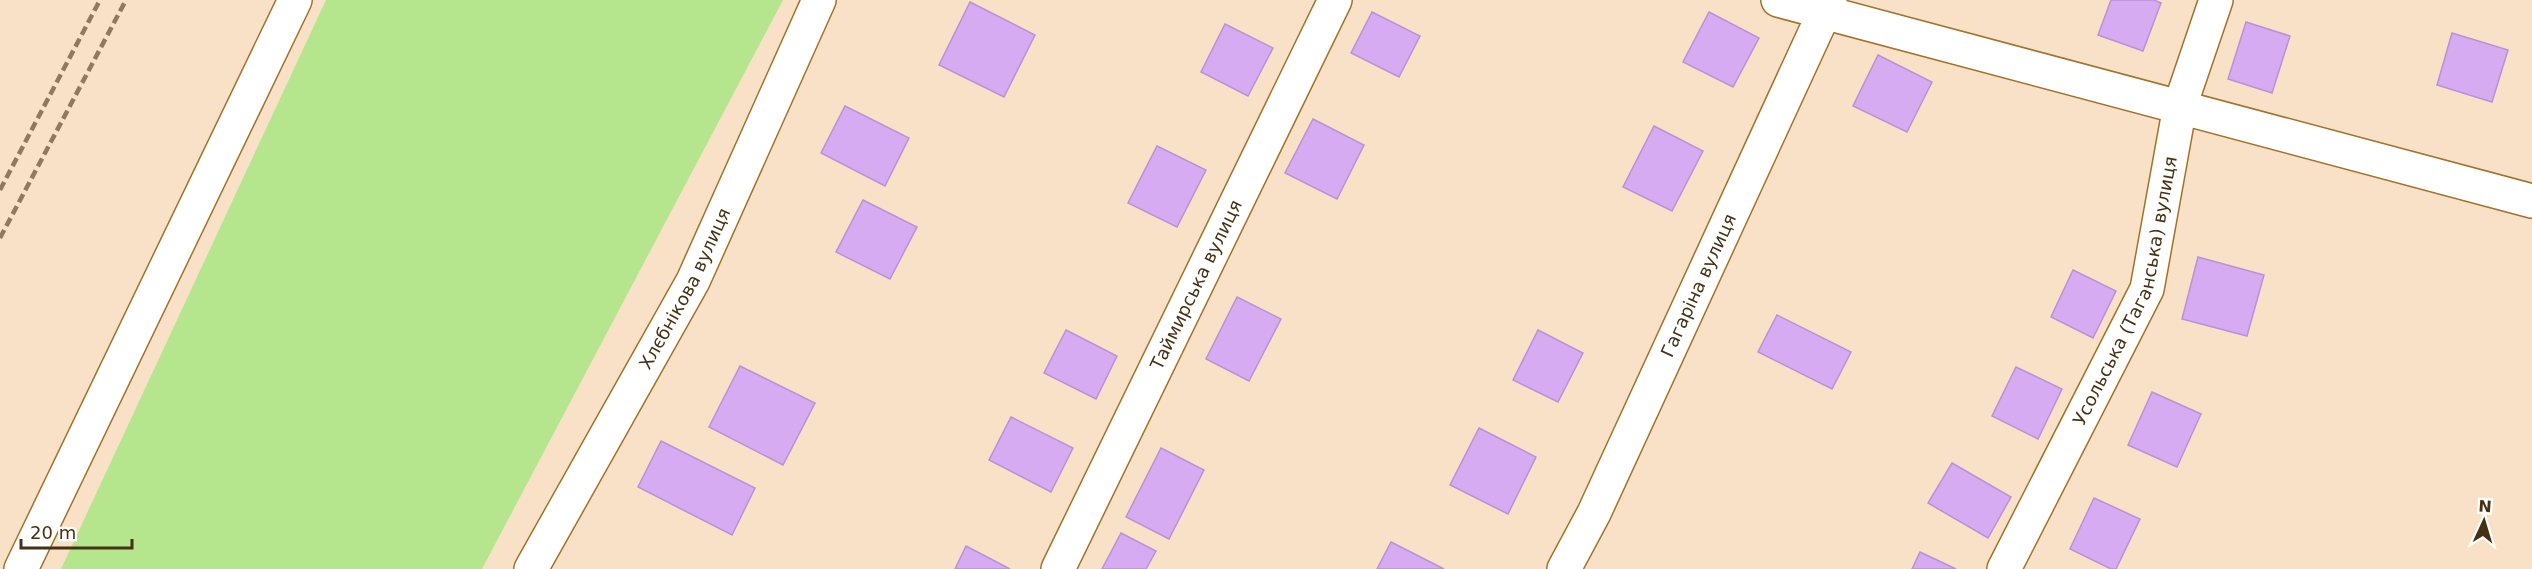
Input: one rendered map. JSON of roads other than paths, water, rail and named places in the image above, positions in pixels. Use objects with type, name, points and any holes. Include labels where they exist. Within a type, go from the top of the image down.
[{"type":"street","points":[[21,569],[295,0]]},
{"type":"street","name":"Хлєбнікова вулиця","points":[[531,569],[693,280],[819,0]]},
{"type":"street","name":"Таймирська вулиця","points":[[1058,569],[1335,0]]},
{"type":"street","points":[[1778,0],[1828,6],[2180,106],[2532,201]]},
{"type":"street","name":"Усольська (Таганська) вулиця","points":[[2004,569],[2147,289],[2180,106],[2216,0]]},
{"type":"street","name":"Гагаріна вулиця","points":[[1564,569],[1594,513],[1828,6]]},
{"type":"railway","points":[[0,190],[100,0]]},
{"type":"railway","points":[[0,238],[126,0]]}]
